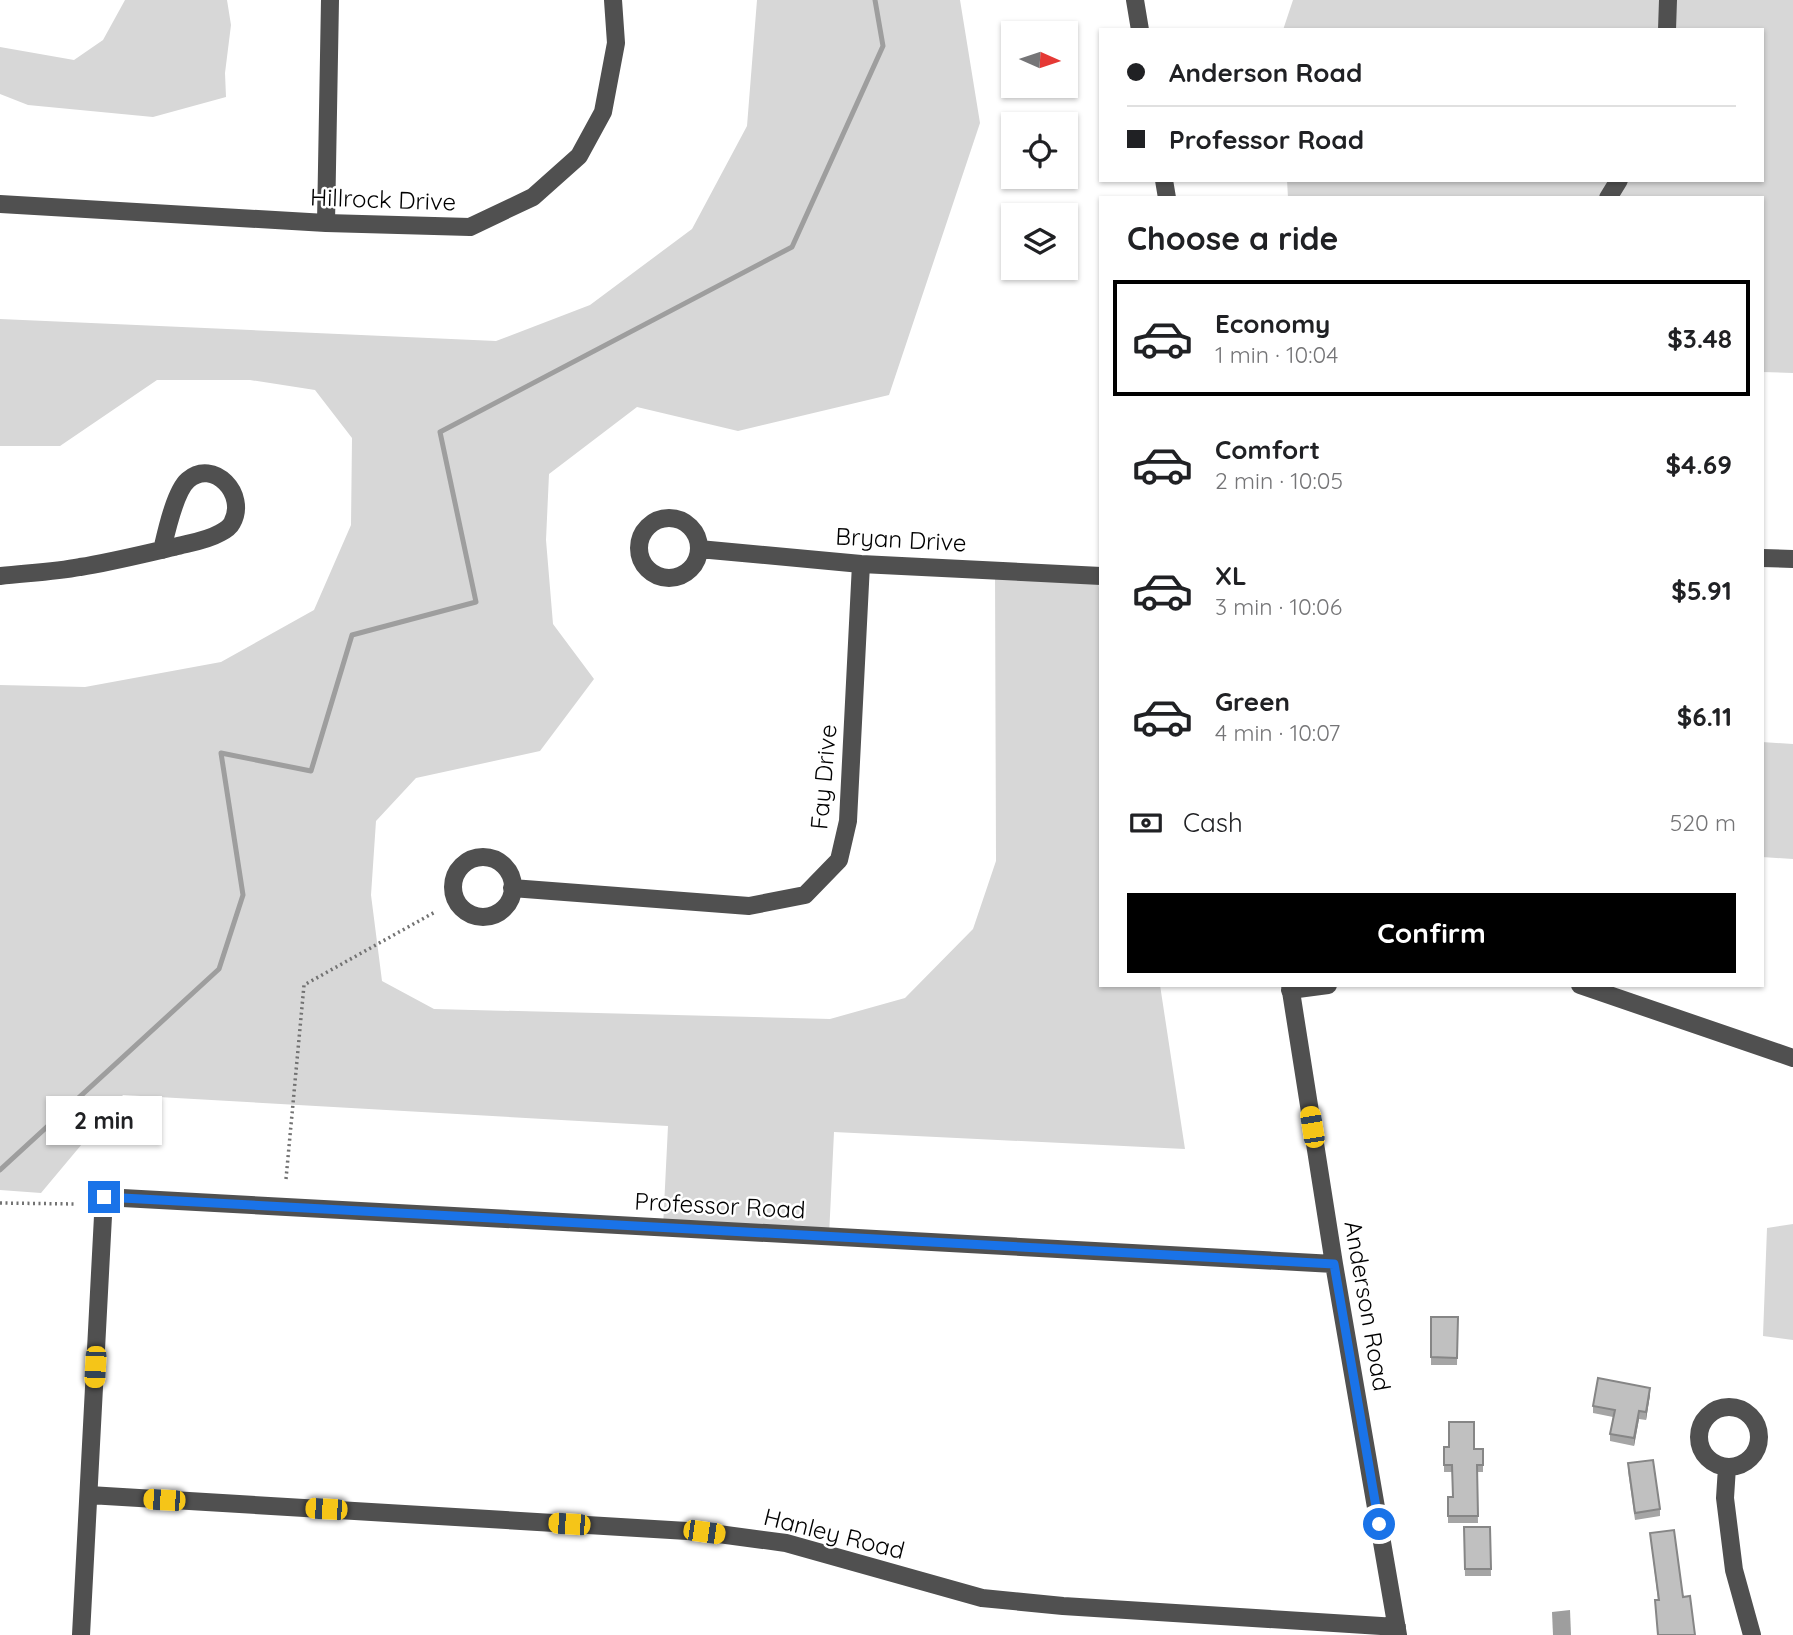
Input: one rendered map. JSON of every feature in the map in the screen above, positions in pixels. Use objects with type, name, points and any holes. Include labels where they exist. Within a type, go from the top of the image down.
[{"type":"street","points":[[326,223],[330,0]]},
{"type":"street","name":"Hillrock Drive","points":[[0,204],[326,223],[470,228],[533,198],[579,156],[603,112],[615,43],[613,0]]},
{"type":"street","points":[[1135,0],[1140,28]]},
{"type":"street","points":[[1667,28],[1668,0]]},
{"type":"street","points":[[0,576],[78,568],[162,550],[220,533],[231,525],[235,514],[236,499],[231,487],[211,474],[198,474],[187,481],[178,496],[162,550]]},
{"type":"street","name":"Bryan Drive","points":[[699,549],[861,564],[1099,576]]},
{"type":"street","points":[[1764,558],[1793,559]]},
{"type":"street","name":"Fay Drive","points":[[512,888],[749,906],[805,895],[839,859],[848,821],[861,564]]},
{"type":"street","points":[[1586,987],[1793,1058]]},
{"type":"street","name":"Anderson Road","points":[[1290,988],[1397,1631]]},
{"type":"street","name":"Professor Road","points":[[89,1495],[104,1197],[1334,1264]]},
{"type":"street","points":[[1727,1467],[1725,1499],[1734,1570],[1752,1635]]},
{"type":"street","points":[[81,1635],[89,1495]]},
{"type":"street","name":"Hanley Road","points":[[89,1495],[704,1532],[786,1542],[982,1598],[1397,1631]]},
{"type":"path","points":[[286,1178],[304,985],[435,912]]},
{"type":"path","points":[[0,1203],[77,1204]]},
{"type":"shaded area","points":[[125,0],[227,0],[231,25],[225,73],[226,97],[153,117],[28,105],[0,94],[0,47],[74,60],[103,40]]},
{"type":"shaded area","points":[[757,0],[960,0],[980,123],[889,395],[738,431],[637,407],[549,474],[546,540],[553,624],[594,679],[540,751],[416,778],[376,821],[371,895],[382,981],[434,1009],[830,1019],[905,998],[973,929],[996,861],[995,570],[1097,575],[1099,987],[1160,987],[1185,1149],[834,1132],[829,1236],[663,1227],[668,1126],[123,1095],[41,1193],[0,1190],[0,685],[85,687],[221,662],[314,610],[351,525],[352,438],[315,390],[250,380],[157,380],[60,446],[0,446],[0,319],[496,341],[590,305],[692,229],[747,126]]},
{"type":"shaded area","points":[[1293,0],[1793,0],[1793,373],[1764,372],[1764,196],[1288,196],[1287,182],[1764,182],[1764,28],[1284,28]]},
{"type":"shaded area","points":[[1764,742],[1793,744],[1793,859],[1764,857]]},
{"type":"shaded area","points":[[1793,1224],[1793,1340],[1763,1336],[1767,1228]]},
{"type":"shaded area","points":[[1570,1610],[1571,1635],[1553,1635],[1552,1612]]},
{"type":"building","points":[[1431,1317],[1458,1317],[1457,1358],[1431,1357]]},
{"type":"building","points":[[1598,1378],[1650,1388],[1646,1412],[1639,1411],[1634,1438],[1610,1434],[1615,1410],[1593,1406]]},
{"type":"building","points":[[1449,1422],[1474,1422],[1474,1449],[1483,1449],[1483,1465],[1477,1465],[1478,1516],[1448,1516],[1448,1497],[1453,1497],[1452,1465],[1444,1465],[1444,1447],[1449,1447]]},
{"type":"building","points":[[1653,1460],[1660,1509],[1635,1513],[1628,1463]]},
{"type":"building","points":[[1464,1527],[1490,1527],[1491,1569],[1465,1569]]},
{"type":"building","points":[[1674,1530],[1683,1597],[1690,1596],[1695,1635],[1658,1635],[1655,1600],[1659,1600],[1650,1533]]},
{"type":"waterway","points":[[0,1170],[219,969],[243,895],[221,753],[311,771],[352,635],[476,602],[440,432],[792,247],[883,46],[875,0]]},
{"type":"route","points":[[104,1197],[1334,1264],[1379,1524]]}]
